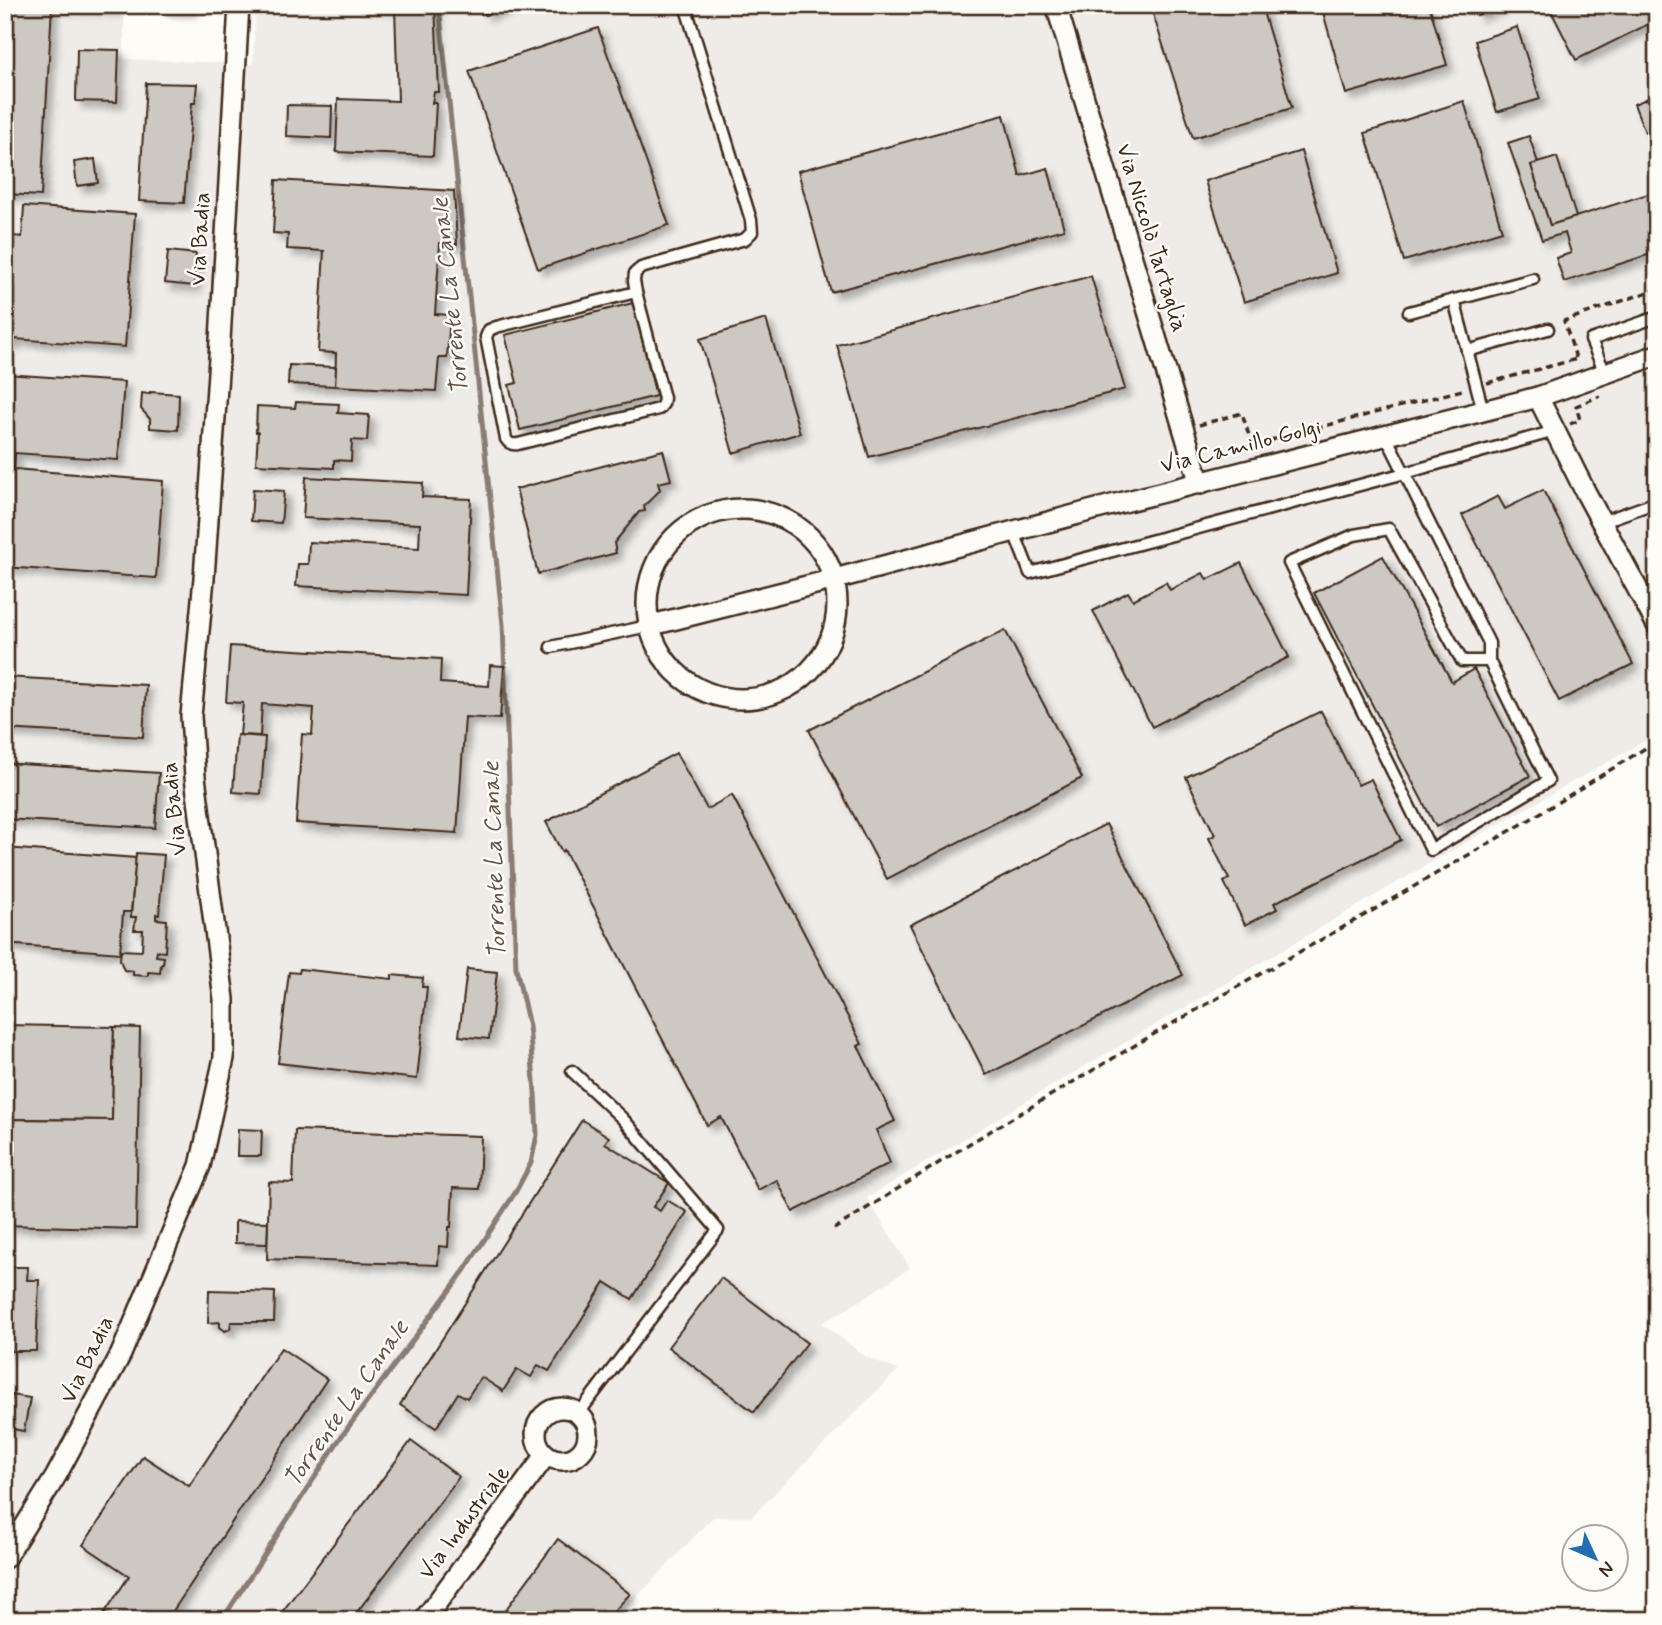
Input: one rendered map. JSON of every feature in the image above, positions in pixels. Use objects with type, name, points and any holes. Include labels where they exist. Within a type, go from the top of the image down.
[{"type":"street","name":"Via Badia","points":[[5,1558],[56,1476],[121,1354],[200,1166],[224,1058],[224,999],[195,777],[191,716],[204,578],[219,358],[239,5]]},
{"type":"street","name":"Via Niccolò Tartaglia","points":[[1056,5],[1200,484]]},
{"type":"street","name":"Via Camillo Golgi","points":[[648,626],[1538,397],[1657,355]]},
{"type":"street","points":[[1538,397],[1563,427],[1601,522],[1657,625]]},
{"type":"street","points":[[736,508],[769,511],[799,526],[822,549],[835,579],[838,610],[832,639],[827,648],[816,666],[793,686],[765,698],[735,700],[705,693],[679,677],[659,654],[648,626],[647,593],[656,561],[676,534],[704,516],[736,508]]},
{"type":"street","points":[[562,1408],[579,1413],[589,1435],[583,1450],[569,1460],[553,1459],[546,1455],[536,1439],[536,1430],[545,1414],[552,1409],[562,1408]]},
{"type":"street","name":"Via Industriale","points":[[424,1620],[546,1455]]},
{"type":"lane","points":[[636,292],[489,330],[486,337],[509,444],[518,444],[659,408],[664,398],[636,292],[635,273],[641,268],[746,239],[752,232],[751,220],[685,5]]},
{"type":"lane","points":[[1409,312],[1533,279]]},
{"type":"lane","points":[[1454,300],[1483,411]]},
{"type":"lane","points":[[1605,373],[1591,340],[1657,317]]},
{"type":"lane","points":[[1467,351],[1548,329]]},
{"type":"lane","points":[[1014,532],[1030,573],[1405,473],[1563,427]]},
{"type":"lane","points":[[1386,436],[1489,643],[1489,661],[1548,781],[1431,850],[1289,563],[1354,535],[1389,529],[1462,661],[1489,661]]},
{"type":"lane","points":[[1601,522],[1657,502]]},
{"type":"lane","points":[[551,647],[648,626]]},
{"type":"lane","points":[[572,1071],[623,1119],[718,1230],[579,1413]]},
{"type":"path","points":[[1563,427],[1580,420],[1576,406],[1605,395]]},
{"type":"path","points":[[1198,426],[1242,413],[1252,445],[1347,420]]},
{"type":"path","points":[[834,1229],[1086,1074],[1529,820],[1657,741]]},
{"type":"shaded area","points":[[5,5],[124,5],[124,59],[253,64],[256,5],[1657,5],[1657,734],[1425,866],[867,1198],[910,1268],[822,1323],[866,1357],[898,1370],[751,1517],[713,1517],[621,1614],[624,1620],[5,1620]]},
{"type":"building","points":[[14,5],[117,5],[117,9],[52,6],[41,196],[5,194]]},
{"type":"building","points":[[163,5],[190,5],[190,10],[163,9]]},
{"type":"building","points":[[362,5],[435,5],[439,92],[434,92],[432,103],[436,103],[433,156],[336,152],[338,99],[398,101],[395,8]]},
{"type":"building","points":[[482,5],[515,5],[485,15]]},
{"type":"building","points":[[1170,5],[1261,5],[1292,108],[1193,138],[1152,11]]},
{"type":"building","points":[[1321,5],[1429,5],[1447,65],[1346,94]]},
{"type":"building","points":[[1473,5],[1503,5],[1477,15]]},
{"type":"building","points":[[1548,5],[1657,5],[1657,20],[1576,60]]},
{"type":"building","points":[[1517,27],[1540,99],[1497,112],[1475,41]]},
{"type":"building","points":[[598,28],[669,225],[538,269],[469,71]]},
{"type":"building","points":[[77,49],[119,50],[117,102],[76,101]]},
{"type":"building","points":[[146,83],[197,84],[195,103],[192,103],[184,203],[139,201]]},
{"type":"building","points":[[1653,96],[1654,99],[1657,98],[1657,128],[1645,132],[1634,104]]},
{"type":"building","points":[[1464,101],[1502,231],[1404,261],[1365,133]]},
{"type":"building","points":[[287,105],[332,106],[331,138],[286,136]]},
{"type":"building","points":[[1004,115],[1020,176],[1048,168],[1064,229],[831,292],[798,171]]},
{"type":"building","points":[[1529,136],[1538,163],[1531,165],[1550,225],[1657,191],[1657,252],[1564,282],[1556,258],[1571,253],[1565,233],[1542,240],[1508,143]]},
{"type":"building","points":[[1301,151],[1337,273],[1244,302],[1205,181]]},
{"type":"building","points":[[1557,157],[1576,217],[1550,225],[1531,165]]},
{"type":"building","points":[[95,159],[98,183],[77,186],[74,162]]},
{"type":"building","points":[[276,180],[454,191],[457,244],[440,243],[435,314],[450,315],[447,358],[439,358],[436,391],[335,386],[336,353],[318,352],[324,251],[287,249],[288,234],[273,233]]},
{"type":"building","points":[[24,206],[135,214],[125,347],[15,339],[14,342],[5,342],[5,235],[22,237]]},
{"type":"building","points":[[168,251],[196,254],[194,286],[165,283]]},
{"type":"building","points":[[1091,276],[1125,389],[869,457],[837,345]]},
{"type":"building","points":[[633,303],[656,396],[520,430],[509,385],[517,383],[505,335]]},
{"type":"building","points":[[766,319],[800,433],[733,453],[700,339]]},
{"type":"building","points":[[289,365],[336,367],[335,386],[288,384]]},
{"type":"building","points":[[5,374],[124,382],[118,460],[15,453],[14,469],[163,481],[156,578],[5,567]]},
{"type":"building","points":[[142,393],[179,394],[178,430],[150,428],[150,419],[141,409]]},
{"type":"building","points":[[296,402],[339,404],[338,413],[369,415],[367,441],[352,440],[351,461],[334,460],[334,468],[256,464],[257,406],[295,408]]},
{"type":"building","points":[[663,450],[671,480],[658,483],[660,490],[644,506],[645,511],[639,512],[614,543],[616,553],[538,574],[516,489]]},
{"type":"building","points":[[306,477],[423,483],[422,497],[471,499],[466,595],[296,586],[298,564],[308,564],[309,542],[419,548],[420,524],[303,518]]},
{"type":"building","points":[[253,489],[284,491],[281,523],[251,521]]},
{"type":"building","points":[[1543,490],[1633,664],[1559,701],[1462,515],[1498,496],[1505,509]]},
{"type":"building","points":[[1383,556],[1452,682],[1474,669],[1530,776],[1436,827],[1314,593]]},
{"type":"building","points":[[1241,563],[1289,657],[1152,727],[1093,611],[1128,592],[1133,600],[1166,582],[1170,590],[1203,573],[1207,580]]},
{"type":"building","points":[[1005,630],[1082,778],[887,879],[809,730]]},
{"type":"building","points":[[230,646],[441,659],[440,683],[489,686],[490,665],[504,666],[500,719],[465,717],[457,833],[296,823],[302,734],[312,735],[314,708],[262,704],[260,736],[240,735],[243,703],[226,702]]},
{"type":"building","points":[[5,677],[146,685],[143,737],[5,729]]},
{"type":"building","points":[[1321,711],[1358,785],[1371,779],[1401,840],[1274,903],[1277,909],[1245,925],[1224,882],[1229,879],[1209,838],[1215,835],[1186,777]]},
{"type":"building","points":[[237,735],[265,737],[261,794],[233,792]]},
{"type":"building","points":[[676,753],[707,809],[732,795],[862,1044],[858,1046],[895,1121],[876,1130],[890,1163],[793,1212],[777,1180],[758,1190],[721,1117],[707,1125],[564,850],[562,852],[546,822]]},
{"type":"building","points":[[5,763],[159,773],[155,828],[5,819]]},
{"type":"building","points":[[1106,824],[1183,975],[986,1075],[910,925]]},
{"type":"building","points":[[5,848],[136,858],[131,912],[123,912],[120,953],[5,944]]},
{"type":"building","points":[[136,853],[164,855],[159,915],[156,914],[156,919],[167,920],[165,952],[157,951],[156,956],[164,957],[160,973],[148,972],[148,976],[133,975],[133,971],[124,970],[120,960],[121,950],[142,950],[143,930],[134,930],[136,917],[131,917]]},
{"type":"building","points":[[300,969],[392,979],[392,975],[423,978],[422,987],[427,987],[417,1079],[278,1063],[289,972],[299,973]]},
{"type":"building","points":[[467,969],[497,972],[489,1039],[459,1036]]},
{"type":"building","points":[[5,1025],[114,1027],[112,1120],[5,1119]]},
{"type":"building","points":[[114,1027],[140,1028],[136,1229],[5,1225],[5,1119],[112,1120]]},
{"type":"building","points":[[582,1120],[609,1137],[605,1143],[669,1183],[653,1207],[660,1211],[667,1200],[687,1212],[632,1299],[605,1282],[549,1371],[538,1365],[531,1377],[517,1369],[503,1391],[481,1377],[467,1398],[458,1393],[436,1428],[400,1405]]},
{"type":"building","points":[[238,1129],[262,1130],[261,1156],[237,1156]]},
{"type":"building","points":[[295,1130],[481,1136],[479,1189],[453,1188],[448,1247],[439,1246],[438,1265],[267,1259],[269,1182],[293,1183]]},
{"type":"building","points":[[235,1221],[268,1222],[267,1244],[235,1243]]},
{"type":"building","points":[[5,1267],[28,1267],[27,1280],[39,1280],[36,1351],[5,1351]]},
{"type":"building","points":[[721,1278],[807,1343],[754,1412],[668,1347]]},
{"type":"building","points":[[209,1290],[275,1292],[274,1322],[231,1322],[230,1329],[225,1331],[220,1327],[220,1322],[208,1323]]},
{"type":"building","points":[[281,1348],[327,1379],[167,1620],[100,1620],[129,1576],[83,1545],[143,1456],[189,1486]]},
{"type":"building","points":[[5,1394],[12,1395],[5,1435]]},
{"type":"building","points":[[12,1395],[30,1398],[24,1431],[7,1428]]},
{"type":"building","points":[[411,1441],[459,1477],[351,1620],[276,1620]]},
{"type":"building","points":[[558,1539],[630,1594],[606,1620],[498,1620]]},
{"type":"waterway","name":"Torrente La Canale","points":[[222,1620],[341,1437],[464,1271],[515,1193],[531,1163],[537,1135],[529,1026],[516,968],[503,625],[439,5]]}]
